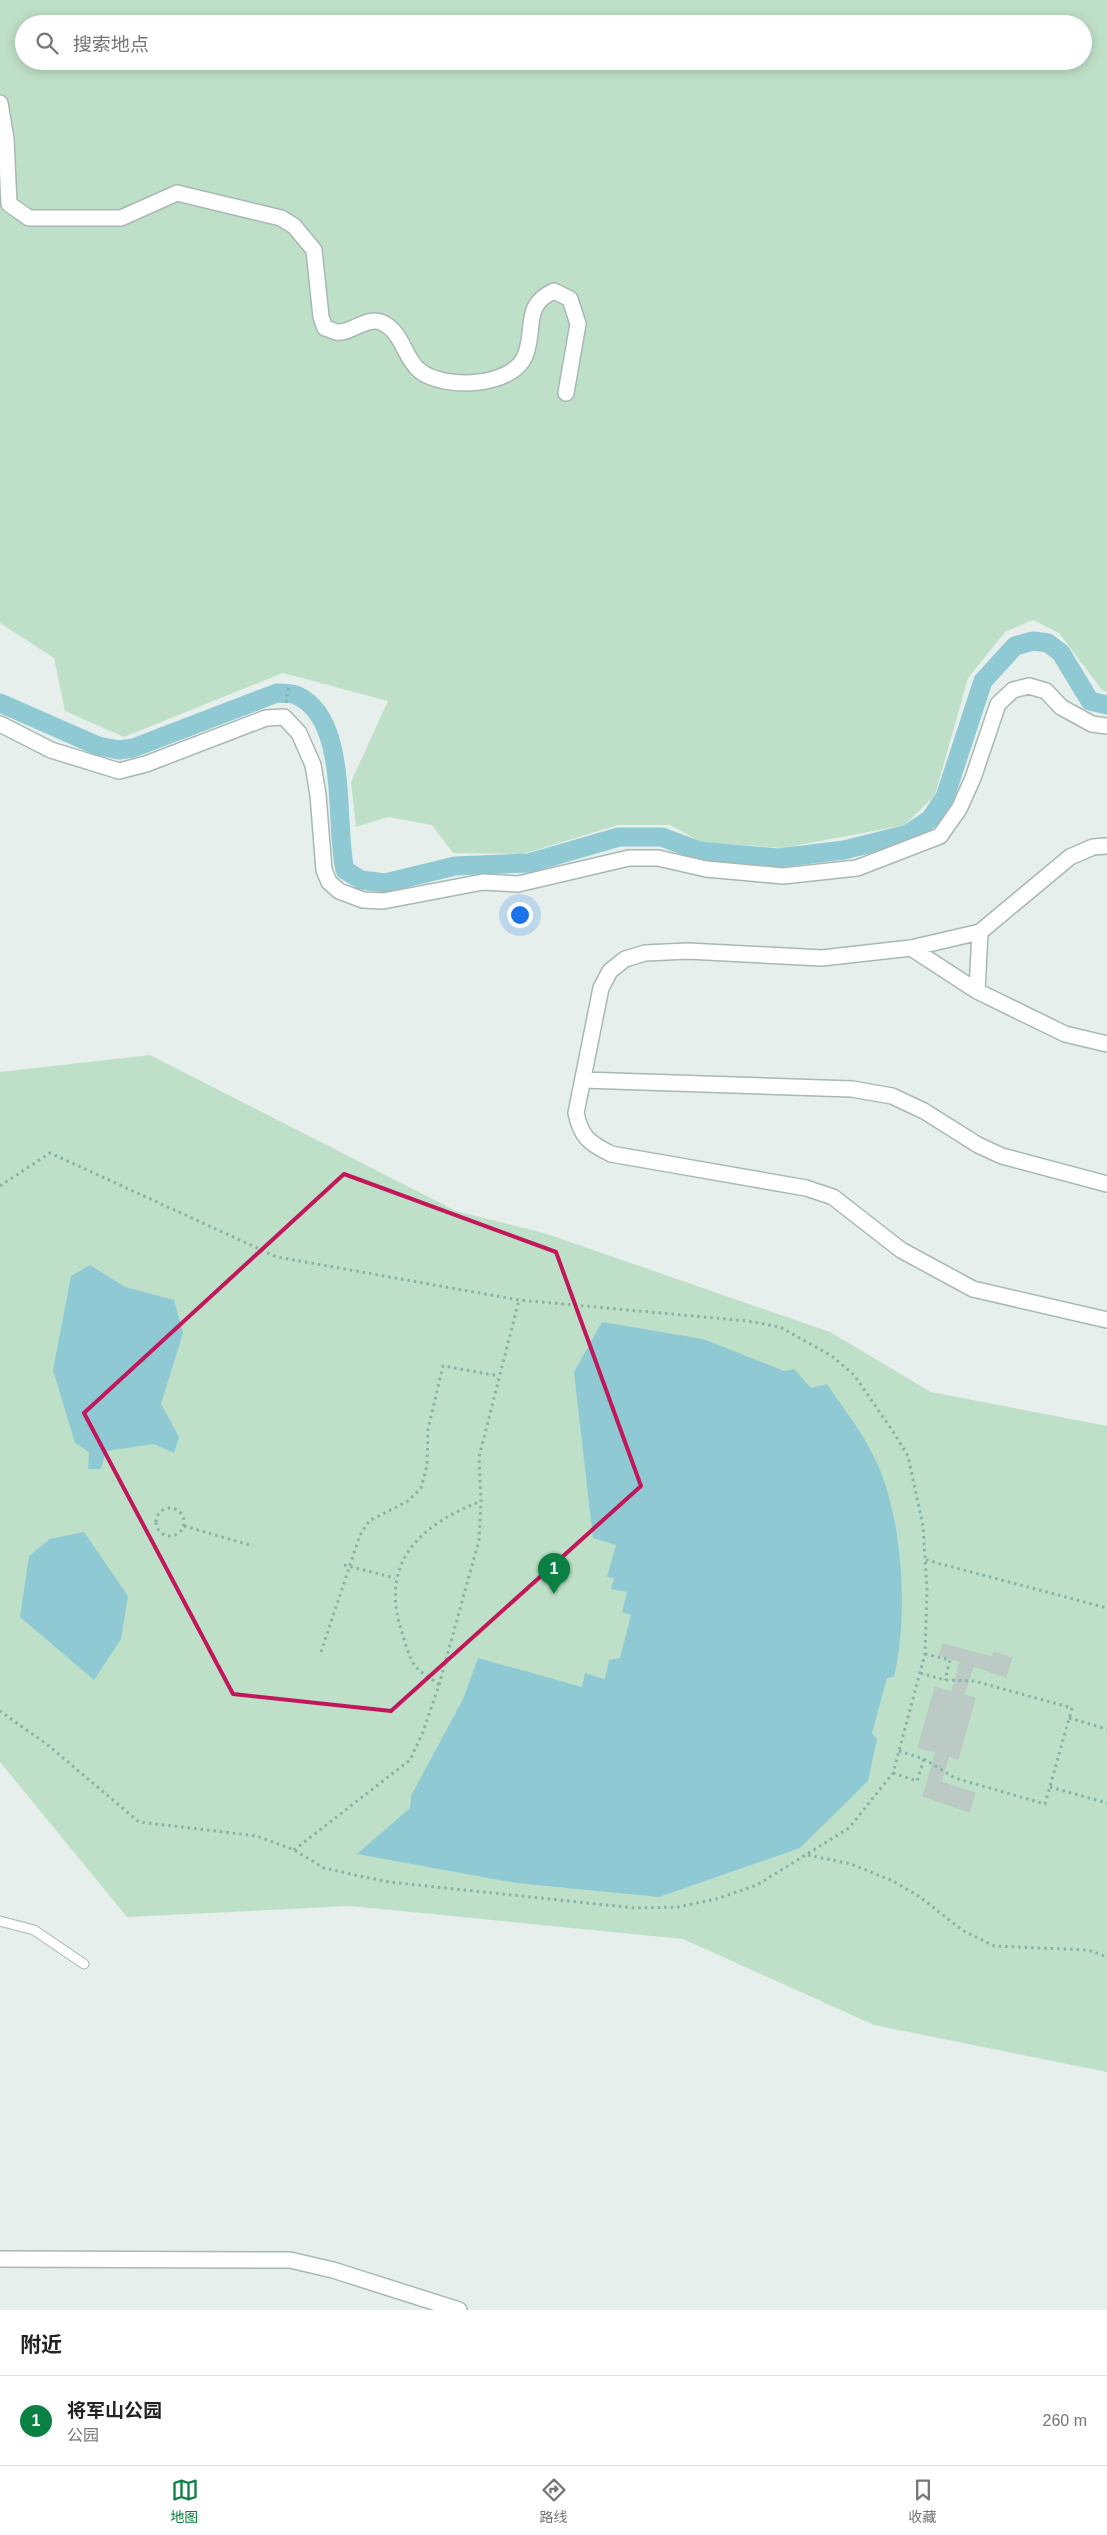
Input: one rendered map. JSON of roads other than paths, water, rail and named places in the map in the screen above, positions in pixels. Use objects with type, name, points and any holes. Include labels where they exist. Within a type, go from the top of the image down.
[{"type":"street","points":[[0,103],[6,139],[9,204],[28,218],[121,218],[177,193],[281,218],[294,226],[314,250],[321,317],[326,328],[337,332],[369,321],[382,322],[395,331],[419,370],[432,378],[467,384],[501,378],[519,368],[526,354],[534,308],[541,297],[554,291],[570,299],[578,324],[566,393]]},
{"type":"street","points":[[0,724],[51,750],[119,771],[146,764],[266,718],[284,717],[299,733],[313,765],[318,795],[324,870],[330,882],[339,891],[363,900],[384,901],[483,882],[518,884],[629,858],[658,858],[706,869],[783,876],[857,868],[940,836],[959,810],[973,778],[998,704],[1013,690],[1030,686],[1046,691],[1061,707],[1092,724],[1107,726]]},
{"type":"street","points":[[1107,846],[1093,847],[1070,857],[980,932],[910,948],[822,958],[688,951],[645,953],[625,959],[610,971],[601,988],[576,1113],[580,1129],[592,1144],[611,1154],[806,1188],[833,1197],[901,1250],[972,1289],[1107,1320]]},
{"type":"street","points":[[977,991],[980,932]]},
{"type":"street","points":[[910,948],[977,991],[1065,1034],[1107,1044]]},
{"type":"street","points":[[583,1080],[852,1089],[892,1096],[924,1111],[978,1145],[1002,1156],[1107,1184]]},
{"type":"street","points":[[0,2259],[290,2260],[333,2270],[459,2310]]},
{"type":"lane","points":[[0,1921],[34,1930],[84,1964]]},
{"type":"water","points":[[90,1265],[125,1287],[174,1300],[183,1333],[161,1404],[179,1437],[174,1453],[154,1444],[106,1451],[101,1469],[88,1469],[89,1452],[75,1443],[53,1370],[71,1276]]},
{"type":"water","points":[[602,1322],[703,1339],[784,1371],[794,1369],[811,1388],[827,1384],[868,1446],[883,1478],[891,1505],[897,1534],[902,1594],[899,1652],[894,1677],[887,1678],[872,1733],[877,1739],[868,1781],[800,1848],[659,1897],[516,1883],[357,1854],[410,1808],[411,1796],[463,1699],[478,1658],[582,1687],[585,1673],[605,1679],[609,1660],[620,1658],[631,1615],[622,1612],[627,1592],[611,1589],[614,1578],[607,1577],[616,1545],[593,1538],[574,1372]]},
{"type":"water","points":[[84,1532],[128,1596],[121,1639],[94,1680],[20,1617],[29,1556],[50,1539]]},
{"type":"waterway","points":[[0,703],[98,746],[119,750],[133,748],[277,693],[296,695],[313,707],[325,726],[332,748],[337,774],[345,870],[361,880],[385,883],[455,866],[529,863],[619,837],[662,837],[699,851],[778,858],[844,850],[908,834],[930,819],[945,797],[983,681],[1015,646],[1033,641],[1048,643],[1061,653],[1090,701],[1107,705]]},
{"type":"place","name":"将军山公园","points":[[554,1594]]}]
